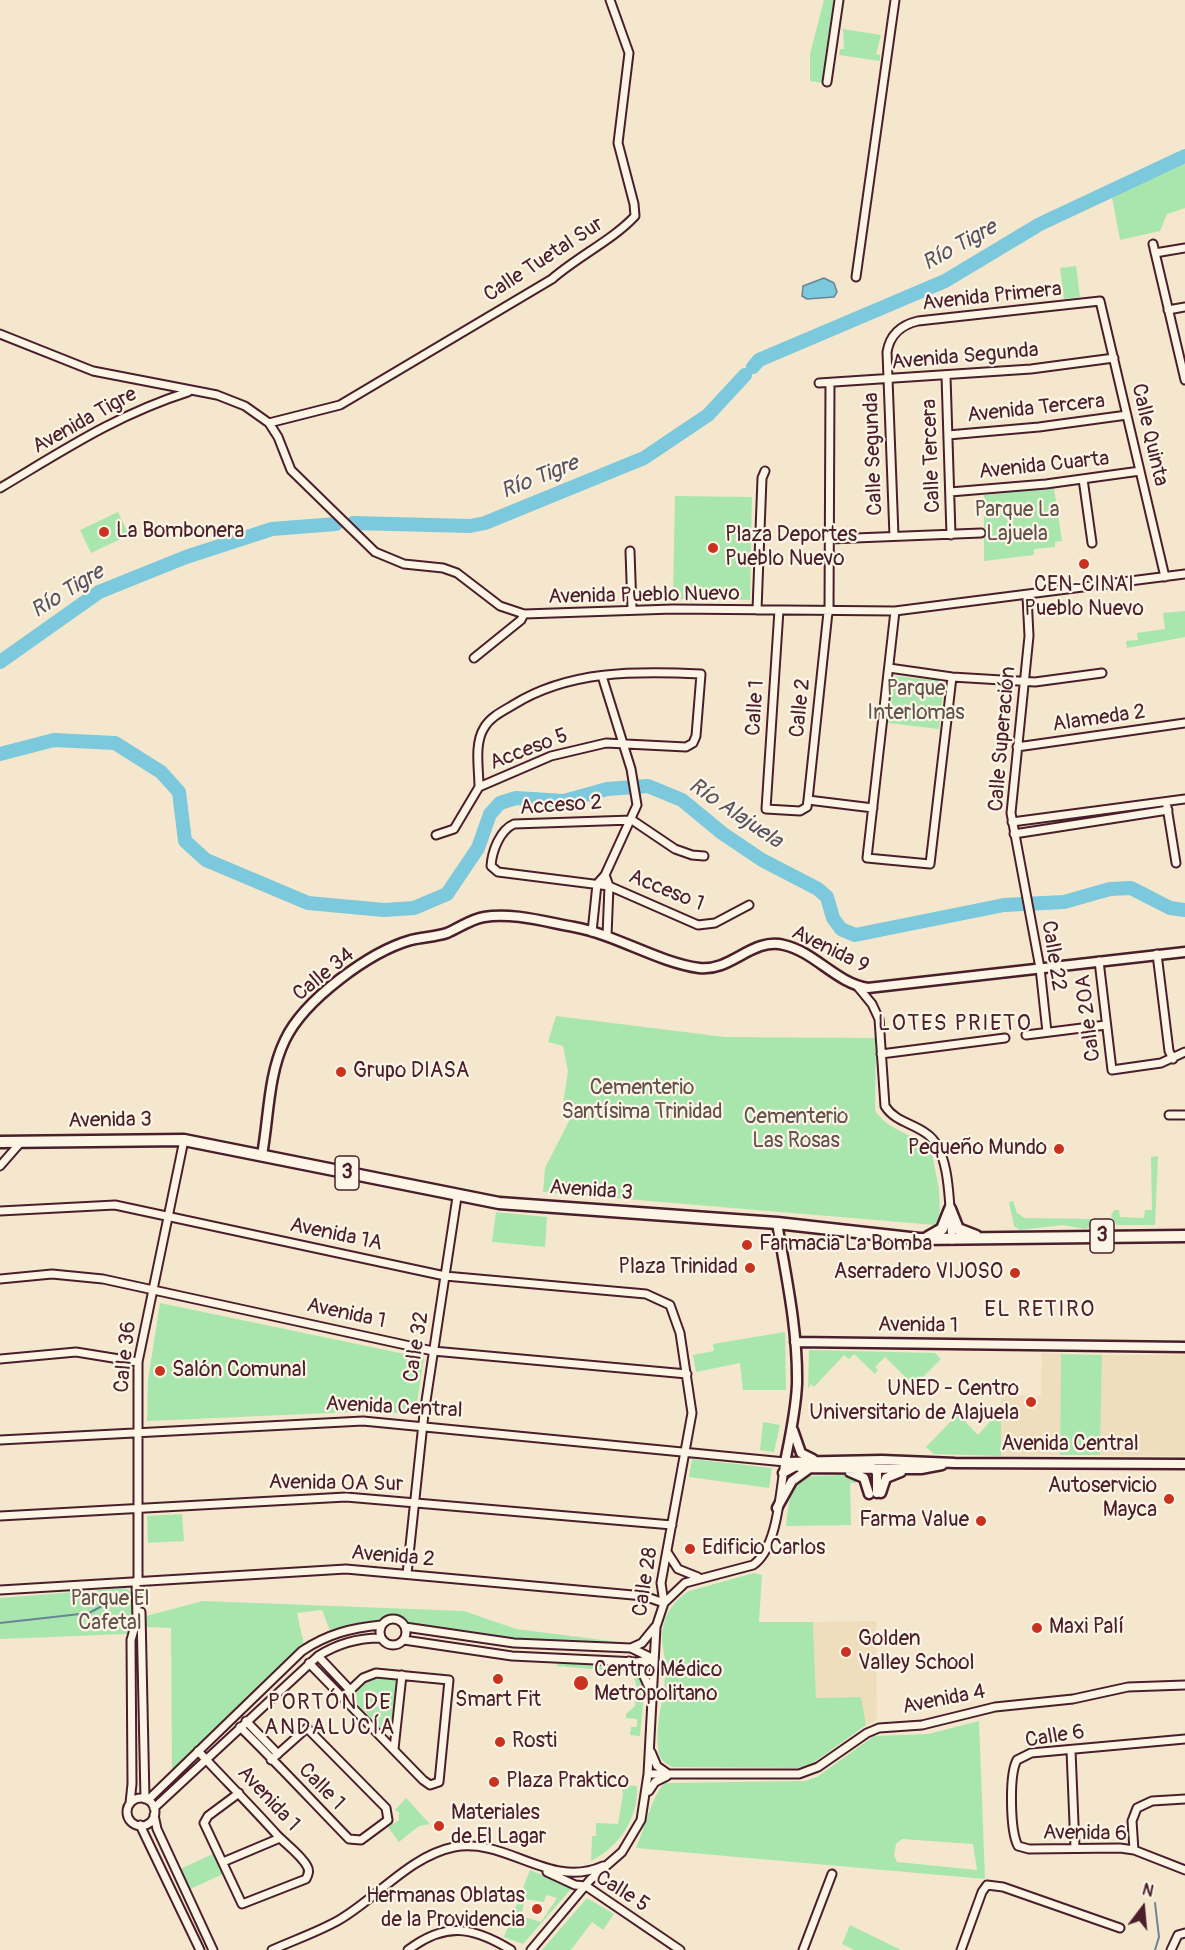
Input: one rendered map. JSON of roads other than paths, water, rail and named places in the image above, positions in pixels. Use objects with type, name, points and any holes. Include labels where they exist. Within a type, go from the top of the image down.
[{"type":"main road","name":"Avenida 3","points":[[0,1142],[184,1140],[457,1197],[524,1206],[777,1223],[919,1239],[1185,1236]]},
{"type":"main road","points":[[919,1239],[939,1232],[945,1224],[950,1209]]},
{"type":"main road","points":[[950,1209],[953,1222],[960,1232],[988,1239]]},
{"type":"street","name":"Calle Tuetal Sur","points":[[269,423],[340,405],[552,279],[575,258],[625,226],[635,216],[618,143],[628,53],[610,0]]},
{"type":"street","points":[[827,82],[839,0]]},
{"type":"street","points":[[856,277],[895,0]]},
{"type":"street","points":[[1153,244],[1185,380]]},
{"type":"street","points":[[1155,253],[1185,248]]},
{"type":"street","name":"Avenida Primera","points":[[892,336],[900,327],[918,321],[1100,301]]},
{"type":"street","name":"Calle Quinta","points":[[1100,301],[1165,577]]},
{"type":"street","points":[[1168,310],[1185,307]]},
{"type":"street","name":"Avenida Pueblo Nuevo","points":[[0,334],[93,372],[233,400],[245,406],[269,423],[278,436],[291,470],[375,552],[404,564],[443,568],[457,573],[500,606],[524,614],[632,609],[895,611],[1027,596],[1185,574]]},
{"type":"street","name":"Calle Segunda","points":[[892,336],[887,352],[894,536]]},
{"type":"street","name":"Avenida Segunda","points":[[819,383],[888,381],[1031,369],[1114,358]]},
{"type":"street","name":"Calle Tercera","points":[[946,376],[951,535]]},
{"type":"street","name":"Calle 2","points":[[807,804],[828,612],[831,383]]},
{"type":"street","name":"Avenida Tigre","points":[[0,488],[89,432],[150,404],[190,391]]},
{"type":"street","name":"Avenida Tercera","points":[[948,435],[1039,427],[1127,415]]},
{"type":"street","points":[[757,610],[762,478],[765,471]]},
{"type":"street","name":"Avenida Cuarta","points":[[950,492],[1140,471]]},
{"type":"street","points":[[1083,479],[1092,543]]},
{"type":"street","points":[[830,539],[981,533]]},
{"type":"street","points":[[630,551],[632,609]]},
{"type":"street","name":"Calle Superación","points":[[1025,884],[1014,834],[1011,804],[1030,627],[1027,596]]},
{"type":"street","name":"Calle 1","points":[[779,610],[766,809],[800,811],[807,804]]},
{"type":"street","points":[[895,611],[867,858],[930,864],[952,677]]},
{"type":"street","points":[[474,658],[521,620],[524,614]]},
{"type":"street","points":[[889,668],[988,681],[1024,682],[1102,673]]},
{"type":"street","name":"Acceso 5","points":[[436,835],[454,828],[479,787],[551,756],[575,748],[623,742],[686,747],[693,743],[696,736],[701,674],[643,672],[602,676]]},
{"type":"street","points":[[479,787],[480,740],[489,721],[545,687],[602,676],[631,769],[636,798],[636,810],[632,820],[605,875],[607,936]]},
{"type":"street","name":"Alameda 2","points":[[1017,747],[1185,723]]},
{"type":"street","points":[[1012,822],[1185,799]]},
{"type":"street","points":[[1166,802],[1176,863]]},
{"type":"street","points":[[807,804],[873,808]]},
{"type":"street","points":[[1014,834],[1167,810]]},
{"type":"street","points":[[632,820],[675,849],[692,855],[704,856]]},
{"type":"street","name":"Acceso 2","points":[[604,885],[498,872],[490,866],[491,859],[502,834],[507,827],[514,824],[632,820]]},
{"type":"street","name":"Calle 22","points":[[1025,884],[1041,968],[1047,1032]]},
{"type":"street","points":[[591,932],[604,885]]},
{"type":"street","name":"Acceso 1","points":[[604,885],[698,925],[715,923],[748,905]]},
{"type":"street","name":"Avenida 9","points":[[403,944],[445,933],[475,920],[492,916],[514,917],[607,936],[687,965],[708,969],[720,967],[761,945],[781,944],[801,952],[858,987],[881,988],[1185,952]]},
{"type":"street","name":"Calle 34","points":[[262,1155],[276,1065],[294,1025],[333,986],[368,962],[403,944]]},
{"type":"street","points":[[1157,954],[1169,1051],[1173,1059],[1185,1052]]},
{"type":"street","name":"Calle 20A","points":[[1099,961],[1112,1070],[1173,1059]]},
{"type":"street","points":[[858,987],[872,1005],[880,1024],[885,1106],[898,1120],[922,1130],[938,1144],[943,1157],[952,1240]]},
{"type":"street","points":[[872,1005],[872,995],[881,988]]},
{"type":"street","points":[[1026,1035],[1106,1025]]},
{"type":"street","points":[[881,1054],[1005,1038]]},
{"type":"street","points":[[1169,1115],[1185,1115]]},
{"type":"street","name":"Calle 36","points":[[138,1581],[138,1362],[184,1140]]},
{"type":"street","points":[[0,1166],[21,1142]]},
{"type":"street","name":"Calle 32","points":[[407,1575],[422,1426],[457,1197]]},
{"type":"street","name":"Avenida 1A","points":[[0,1210],[110,1204],[445,1276],[646,1294],[665,1301]]},
{"type":"street","points":[[664,1603],[681,1585],[753,1565],[766,1552],[777,1508],[797,1386],[795,1342],[777,1223]]},
{"type":"street","name":"Avenida 1","points":[[0,1279],[42,1274],[78,1275],[433,1351],[687,1374]]},
{"type":"street","name":"Calle 28","points":[[531,1950],[635,1833],[646,1795],[656,1627],[664,1603],[661,1583],[692,1413],[678,1320],[665,1301]]},
{"type":"street","name":"Avenida 1","points":[[795,1342],[1185,1347]]},
{"type":"street","points":[[0,1359],[76,1352],[138,1362]]},
{"type":"street","name":"Avenida Central","points":[[0,1440],[328,1421],[375,1422],[785,1462],[874,1468],[902,1464],[938,1466],[955,1463]]},
{"type":"street","points":[[792,1424],[801,1453],[823,1464],[831,1472],[858,1473],[875,1493]]},
{"type":"street","name":"Avenida Central","points":[[785,1462],[811,1468],[823,1464],[920,1464],[929,1461],[1185,1464]]},
{"type":"street","points":[[783,1473],[795,1466],[867,1464],[874,1468],[875,1493]]},
{"type":"street","points":[[875,1493],[892,1474],[919,1472],[938,1466]]},
{"type":"street","points":[[777,1508],[792,1481],[811,1468]]},
{"type":"street","name":"Avenida 0A Sur","points":[[0,1516],[322,1496],[672,1525]]},
{"type":"street","points":[[667,1552],[681,1572],[704,1577]]},
{"type":"street","name":"Avenida 2","points":[[0,1590],[334,1569],[644,1596],[664,1603]]},
{"type":"street","points":[[138,1581],[147,1799],[154,1811],[157,1829],[213,1950]]},
{"type":"street","points":[[138,1581],[137,1619],[131,1640],[132,1784],[128,1816],[132,1822],[140,1825],[150,1822],[154,1811],[206,1759],[309,1663],[332,1647],[351,1641],[380,1638],[393,1645],[404,1640],[512,1656],[629,1661],[654,1659]]},
{"type":"street","points":[[147,1799],[302,1651],[331,1634],[351,1628],[381,1625],[386,1620],[394,1618],[401,1621],[405,1627],[404,1640]]},
{"type":"street","points":[[380,1638],[381,1625]]},
{"type":"street","points":[[405,1627],[514,1643],[631,1648],[654,1659]]},
{"type":"street","points":[[631,1648],[642,1643],[656,1627]]},
{"type":"street","points":[[453,1647],[454,1635]]},
{"type":"street","points":[[318,1656],[350,1690]]},
{"type":"street","points":[[629,1661],[642,1672],[652,1694]]},
{"type":"street","points":[[309,1663],[423,1780],[435,1785],[441,1775],[449,1680],[368,1674],[343,1697]]},
{"type":"street","points":[[394,1749],[402,1675]]},
{"type":"street","points":[[266,1684],[276,1694]]},
{"type":"street","name":"Avenida 4","points":[[648,1774],[799,1774],[818,1767],[867,1732],[879,1728],[922,1725],[995,1707],[1073,1699],[1128,1687],[1185,1685]]},
{"type":"street","name":"Calle 1","points":[[246,1721],[278,1754]]},
{"type":"street","name":"Calle 1","points":[[240,1727],[349,1839],[354,1841]]},
{"type":"street","name":"Avenida 1","points":[[271,1760],[307,1728],[386,1808],[389,1816],[385,1823],[361,1840],[354,1841]]},
{"type":"street","name":"Calle 6","points":[[1018,1846],[1014,1833],[1012,1775],[1017,1760],[1031,1753],[1185,1739]]},
{"type":"street","points":[[650,1749],[657,1766],[670,1775]]},
{"type":"street","points":[[1071,1749],[1074,1848]]},
{"type":"street","name":"Avenida 1","points":[[198,1750],[307,1867],[309,1873],[306,1880],[242,1904],[223,1863]]},
{"type":"street","points":[[646,1795],[655,1782],[670,1775]]},
{"type":"street","points":[[239,1793],[204,1822],[223,1863],[280,1838]]},
{"type":"street","points":[[130,1803],[138,1798],[147,1799]]},
{"type":"street","points":[[1134,1850],[1132,1821],[1137,1808],[1152,1801],[1185,1799]]},
{"type":"street","points":[[140,1825],[200,1950]]},
{"type":"street","points":[[272,1950],[340,1919],[417,1863],[442,1850],[477,1846],[510,1855],[543,1868],[579,1873],[609,1864]]},
{"type":"street","name":"Avenida 6","points":[[1018,1846],[1029,1849],[1134,1850],[1185,1870]]},
{"type":"street","name":"Calle 5","points":[[543,1868],[575,1885],[586,1886],[680,1950]]},
{"type":"street","points":[[803,1950],[832,1874]]},
{"type":"street","points":[[575,1885],[580,1893]]},
{"type":"street","points":[[961,1950],[982,1892],[987,1885],[1002,1887],[1120,1928]]},
{"type":"street","points":[[408,1950],[429,1935],[451,1929],[480,1935],[511,1950]]},
{"type":"street","points":[[1171,1950],[1175,1938],[1183,1934]]},
{"type":"water","points":[[824,278],[834,283],[837,292],[834,297],[807,299],[802,296],[803,286]]},
{"type":"waterway","name":"Río Tigre","points":[[753,367],[759,360],[945,281],[1040,224],[1185,156]]},
{"type":"waterway","name":"Río Tigre","points":[[353,523],[470,526],[485,523],[644,458],[708,415],[745,375]]},
{"type":"waterway","name":"Río Tigre","points":[[0,662],[99,592],[186,557],[272,529],[336,524]]},
{"type":"waterway","name":"Río Alajuela","points":[[0,754],[54,740],[115,743],[161,772],[179,792],[185,841],[206,860],[308,903],[384,910],[414,908],[447,894],[478,848],[490,814],[500,803],[516,798],[564,801],[607,789],[648,786],[682,800],[722,833],[762,860],[818,889],[827,897],[833,918],[841,929],[855,935],[1004,905],[1064,902],[1110,889],[1131,888],[1170,908],[1185,910]]},
{"type":"waterway","points":[[0,1623],[89,1613],[119,1597]]},
{"type":"waterway","points":[[1155,1903],[1159,1937],[1155,1950]]},
{"type":"place","name":"La Bombonera","points":[[104,532]]},
{"type":"place","name":"Plaza Deportes Pueblo Nuevo","points":[[713,548]]},
{"type":"place","name":"CEN-CINAI Pueblo Nuevo","points":[[1084,564]]},
{"type":"place","name":"Grupo DIASA","points":[[341,1072]]},
{"type":"place","name":"Pequeño Mundo","points":[[1059,1149]]},
{"type":"place","name":"Farmacia La Bomba","points":[[747,1245]]},
{"type":"place","name":"Plaza Trinidad","points":[[750,1268]]},
{"type":"place","name":"Aserradero VIJOSO","points":[[1015,1273]]},
{"type":"place","name":"Salón Comunal","points":[[160,1371]]},
{"type":"place","name":"UNED - Centro Universitario de Alajuela","points":[[1031,1402]]},
{"type":"place","name":"Autoservicio Mayca","points":[[1169,1499]]},
{"type":"place","name":"Farma Value","points":[[981,1521]]},
{"type":"place","name":"Edificio Carlos","points":[[690,1549]]},
{"type":"place","name":"Maxi Palí","points":[[1037,1628]]},
{"type":"place","name":"Golden Valley School","points":[[846,1652]]},
{"type":"place","name":"Smart Fit","points":[[498,1679]]},
{"type":"place","name":"Centro Médico Metropolitano","points":[[581,1683]]},
{"type":"place","name":"Rosti","points":[[500,1742]]},
{"type":"place","name":"Plaza Praktico","points":[[494,1782]]},
{"type":"place","name":"Materiales de El Lagar","points":[[439,1826]]},
{"type":"place","name":"Hermanas Oblatas de la Providencia","points":[[537,1909]]},
{"type":"district","name":"LOTES PRIETO","points":[[955,1024]]},
{"type":"district","name":"EL RETIRO","points":[[1040,1310]]},
{"type":"district","name":"PORTÓN DE ANDALUCÍA","points":[[330,1716]]},
{"type":"park label","name":"Parque La Lajuela","points":[[1017,523]]},
{"type":"park label","name":"Parque Interlomas","points":[[916,702]]},
{"type":"park label","name":"Cementerio Santísima Trinidad","points":[[642,1101]]},
{"type":"park label","name":"Cementerio Las Rosas","points":[[796,1130]]},
{"type":"park label","name":"Parque El Cafetal","points":[[110,1612]]}]
